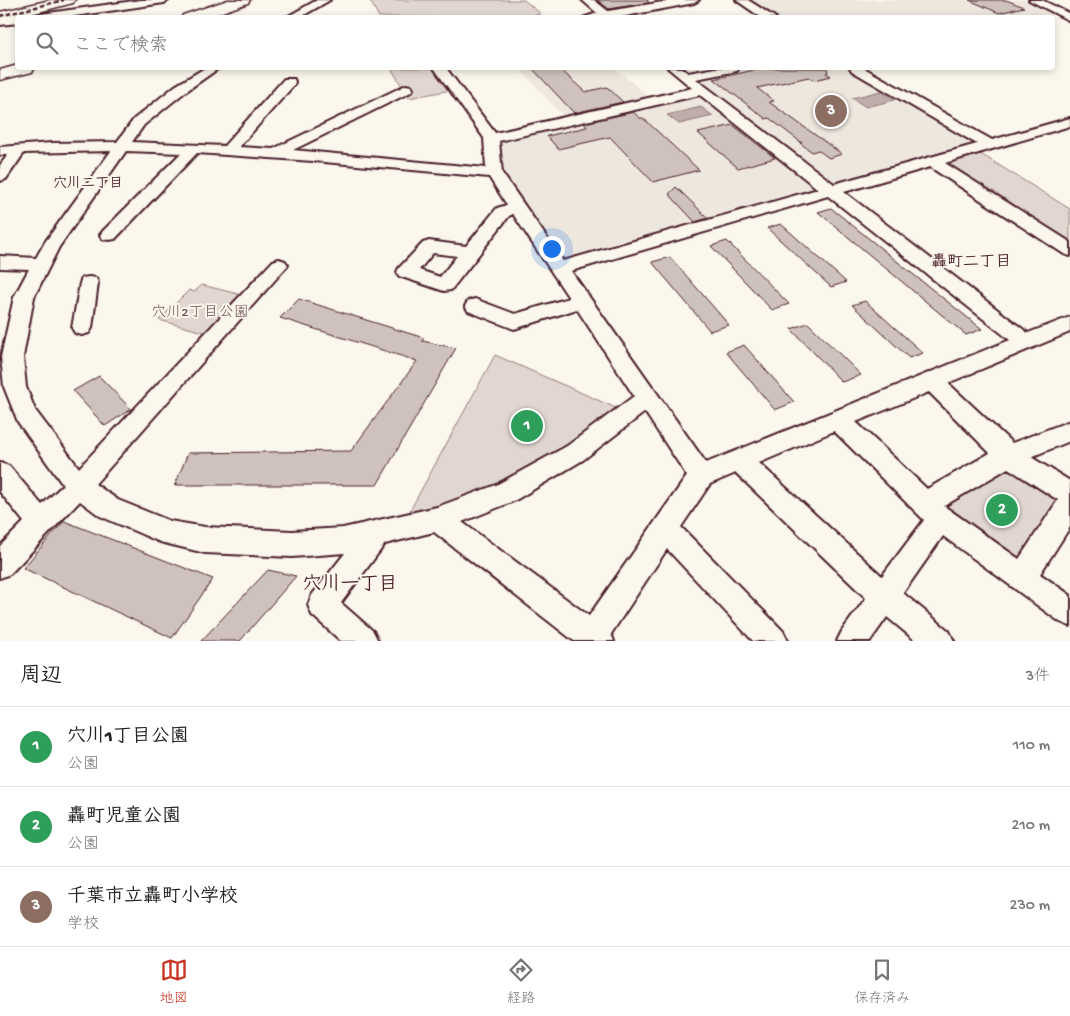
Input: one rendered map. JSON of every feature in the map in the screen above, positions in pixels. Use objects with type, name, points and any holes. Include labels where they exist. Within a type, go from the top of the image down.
[{"type":"highway","points":[[0,11],[48,0]]},
{"type":"highway","points":[[0,17],[68,0]]},
{"type":"highway","points":[[197,15],[243,0]]},
{"type":"highway","points":[[0,75],[19,70]]},
{"type":"street","points":[[56,15],[164,0]]},
{"type":"street","points":[[296,15],[325,0]]},
{"type":"street","points":[[587,0],[607,15]]},
{"type":"street","points":[[613,15],[678,1],[692,0]]},
{"type":"street","points":[[741,0],[766,15]]},
{"type":"street","points":[[1043,1],[1068,16]]},
{"type":"street","points":[[0,22],[15,20]]},
{"type":"street","points":[[210,70],[180,89],[139,122],[40,264],[24,297],[9,316],[15,387],[26,415],[78,486],[109,508],[169,533],[205,540],[292,544],[342,541],[437,520],[473,508],[575,453],[647,398]]},
{"type":"street","points":[[441,70],[491,138],[494,173],[701,476]]},
{"type":"street","points":[[680,72],[704,70]]},
{"type":"street","points":[[859,70],[990,145]]},
{"type":"street","points":[[680,72],[1026,342]]},
{"type":"street","points":[[228,150],[289,82]]},
{"type":"street","points":[[276,153],[406,89]]},
{"type":"street","points":[[491,138],[703,90]]},
{"type":"street","points":[[559,268],[1070,122]]},
{"type":"street","points":[[0,151],[122,145],[276,153],[494,173]]},
{"type":"street","points":[[0,176],[20,149]]},
{"type":"street","points":[[109,235],[193,149]]},
{"type":"street","points":[[932,161],[1070,250]]},
{"type":"street","points":[[471,252],[503,212],[517,207]]},
{"type":"street","points":[[0,262],[40,264]]},
{"type":"street","points":[[0,565],[78,486],[279,264]]},
{"type":"street","points":[[82,328],[89,283]]},
{"type":"street","points":[[474,306],[514,322],[581,301]]},
{"type":"street","points":[[437,520],[594,639],[664,528],[701,476],[1070,324]]},
{"type":"street","points":[[932,381],[1008,455],[1070,494]]},
{"type":"street","points":[[838,420],[933,511],[1070,612]]},
{"type":"street","points":[[852,641],[884,596],[933,511],[1008,455],[1070,431]]},
{"type":"street","points":[[739,460],[884,596],[939,641]]},
{"type":"street","points":[[0,474],[41,523]]},
{"type":"street","points":[[1022,578],[1070,504]]},
{"type":"street","points":[[664,528],[773,641]]},
{"type":"street","points":[[354,638],[322,605],[377,533]]},
{"type":"shaded area","points":[[745,0],[1027,0],[1056,15],[1055,15],[770,15]]},
{"type":"shaded area","points":[[521,70],[617,70],[651,99],[565,118]]},
{"type":"shaded area","points":[[741,70],[853,70],[977,141],[977,145],[836,185],[829,183],[697,82],[698,79]]},
{"type":"shaded area","points":[[881,91],[895,100],[866,107],[852,98]]},
{"type":"shaded area","points":[[695,95],[704,97],[817,186],[816,191],[570,262],[559,260],[496,170],[499,141]]},
{"type":"shaded area","points":[[701,107],[713,116],[679,124],[667,115]]},
{"type":"green space","points":[[524,0],[541,14],[378,15],[370,1]]},
{"type":"green space","points":[[392,70],[437,70],[451,90],[409,98]]},
{"type":"green space","points":[[979,153],[1070,209],[1070,248],[943,163]]},
{"type":"green space","name":"穴川2丁目公園","points":[[202,285],[242,295],[207,333],[159,320],[189,290],[194,292]]},
{"type":"green space","points":[[495,355],[616,408],[578,443],[475,499],[407,516]]},
{"type":"green space","points":[[1014,465],[1065,496],[1022,569],[950,518],[943,502]]},
{"type":"building","points":[[597,0],[648,0],[648,3],[609,9]]},
{"type":"building","points":[[969,0],[1006,0],[1024,7],[999,13]]},
{"type":"building","points":[[534,70],[561,70],[585,92],[607,87],[623,102],[574,113]]},
{"type":"building","points":[[754,70],[828,70],[826,73],[831,76],[814,80],[809,77],[757,88],[774,101],[769,102],[842,154],[829,158],[818,150],[812,152],[769,118],[766,119],[714,79]]},
{"type":"building","points":[[633,112],[640,118],[643,118],[699,170],[653,182],[610,137],[558,149],[547,136],[587,127],[584,123]]},
{"type":"building","points":[[733,125],[775,158],[738,168],[698,133]]},
{"type":"building","points":[[676,187],[708,218],[695,222],[669,194]]},
{"type":"building","points":[[831,208],[982,329],[966,335],[818,212]]},
{"type":"building","points":[[781,224],[846,282],[831,287],[767,228]]},
{"type":"building","points":[[727,241],[789,304],[772,310],[711,246]]},
{"type":"building","points":[[670,257],[729,325],[710,331],[652,262]]},
{"type":"building","points":[[299,299],[424,338],[422,341],[456,348],[377,485],[175,485],[188,453],[351,451],[417,361],[280,318]]},
{"type":"building","points":[[865,301],[923,353],[909,358],[852,305]]},
{"type":"building","points":[[808,323],[861,375],[842,382],[791,329]]},
{"type":"building","points":[[744,345],[794,402],[775,410],[726,352]]},
{"type":"building","points":[[99,376],[131,409],[105,426],[73,391]]},
{"type":"building","points":[[64,521],[213,579],[172,638],[23,568]]},
{"type":"building","points":[[268,570],[296,576],[240,641],[201,641]]},
{"type":"railway","points":[[0,16],[64,0]]},
{"type":"place","name":"千葉市立轟町小学校","points":[[831,111]]},
{"type":"place","name":"穴川1丁目公園","points":[[527,426]]},
{"type":"place","name":"轟町児童公園","points":[[1002,510]]},
{"type":"district","name":"穴川二丁目","points":[[88,182]]},
{"type":"district","name":"轟町二丁目","points":[[971,260]]},
{"type":"district","name":"穴川一丁目","points":[[350,582]]}]
